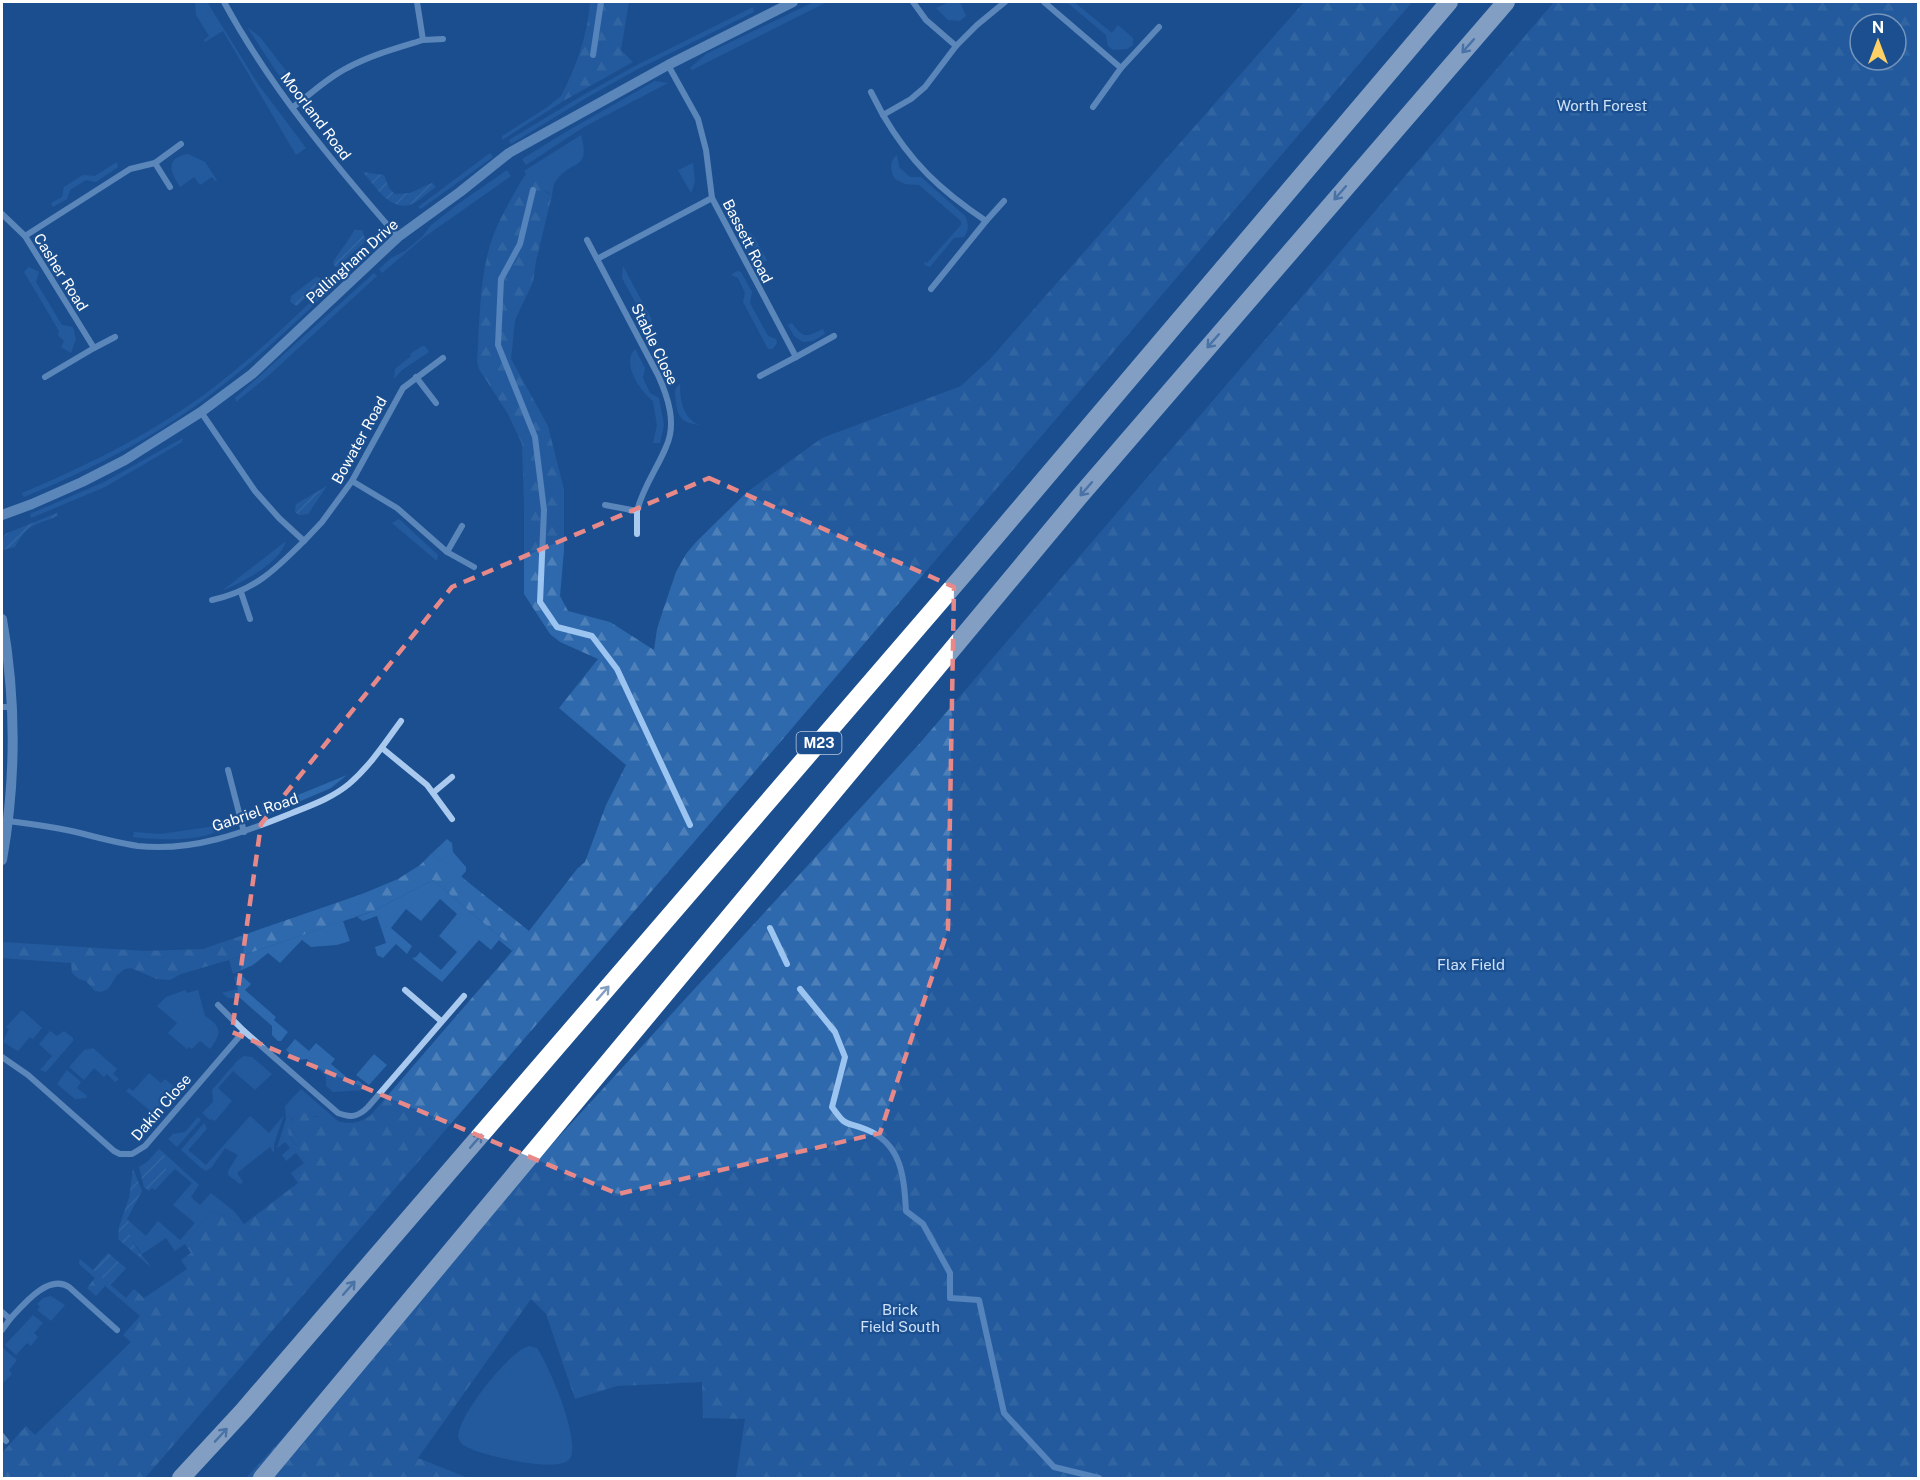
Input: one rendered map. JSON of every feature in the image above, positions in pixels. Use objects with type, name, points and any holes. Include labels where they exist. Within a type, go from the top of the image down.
[{"type":"highway","name":"M23","points":[[181,1479],[259,1393],[949,592],[1449,2]]},
{"type":"highway","name":"M23","points":[[262,1479],[1079,497],[1506,2]]},
{"type":"street","name":"Moorland Road","points":[[224,2],[261,63],[293,107],[398,237]]},
{"type":"street","points":[[417,2],[423,40]]},
{"type":"street","name":"Pallingham Drive","points":[[2,515],[82,482],[126,460],[201,412],[252,374],[398,237],[510,153],[668,65],[793,2]]},
{"type":"street","points":[[913,2],[926,20],[956,46]]},
{"type":"street","points":[[883,115],[912,99],[925,87],[956,46],[1005,2]]},
{"type":"street","points":[[1044,2],[1121,68]]},
{"type":"street","points":[[1093,107],[1121,68],[1159,27]]},
{"type":"street","points":[[293,107],[347,67],[423,40],[443,39]]},
{"type":"street","name":"Bassett Road","points":[[668,65],[698,119],[706,150],[712,198],[796,357]]},
{"type":"street","points":[[871,92],[899,142],[920,168],[964,207],[986,222]]},
{"type":"street","points":[[25,236],[130,169],[155,163],[181,144]]},
{"type":"street","points":[[155,163],[170,187]]},
{"type":"street","points":[[597,260],[712,198]]},
{"type":"street","points":[[931,289],[1004,201]]},
{"type":"street","name":"Casher Road","points":[[2,214],[25,236],[94,348]]},
{"type":"street","name":"Stable Close","points":[[587,240],[661,381],[669,406],[671,426],[667,446],[648,480],[637,511],[637,534]]},
{"type":"street","points":[[760,376],[834,336]]},
{"type":"street","points":[[45,377],[115,337]]},
{"type":"street","name":"Bowater Road","points":[[212,600],[242,592],[265,576],[304,541],[322,522],[352,481],[403,388],[443,358]]},
{"type":"street","points":[[416,377],[436,403]]},
{"type":"street","points":[[201,412],[255,491],[304,541]]},
{"type":"street","points":[[352,481],[397,508],[447,552],[474,567]]},
{"type":"street","points":[[605,505],[637,511]]},
{"type":"street","points":[[447,552],[462,526]]},
{"type":"street","points":[[242,592],[250,619]]},
{"type":"street","points":[[2,619],[9,665],[6,707],[12,760],[8,821],[2,860]]},
{"type":"street","name":"Gabriel Road","points":[[8,821],[35,824],[121,843],[154,847],[192,845],[244,832],[334,794],[350,783],[382,748],[401,721]]},
{"type":"street","points":[[382,748],[434,792],[452,819]]},
{"type":"street","points":[[228,770],[244,832]]},
{"type":"street","points":[[434,792],[452,777]]},
{"type":"street","points":[[405,990],[441,1021]]},
{"type":"street","points":[[218,1005],[244,1031],[338,1113],[351,1117],[362,1113],[368,1107],[464,996]]},
{"type":"street","name":"Dakin Close","points":[[2,1057],[28,1075],[105,1144],[120,1154],[132,1154],[145,1146],[244,1031]]},
{"type":"street","points":[[2,1330],[39,1291],[51,1285],[61,1284],[69,1287],[117,1330]]},
{"type":"street","points":[[2,1312],[10,1319]]},
{"type":"highlighted area","points":[[709,478],[954,587],[948,929],[880,1133],[618,1194],[232,1032],[261,824],[452,587]]},
{"type":"green space","points":[[195,2],[207,2],[258,84],[306,148],[296,155],[223,31],[205,42],[204,40],[209,36],[196,15]]},
{"type":"green space","points":[[590,2],[629,2],[621,50],[633,62],[565,100],[561,96],[580,50],[587,26]]},
{"type":"green space","points":[[814,2],[827,2],[692,70],[690,68],[706,54]]},
{"type":"green space","points":[[949,2],[960,2],[966,16],[960,21],[948,20],[936,8]]},
{"type":"green space","points":[[1058,2],[1074,2],[1112,33],[1118,25],[1133,38],[1133,45],[1127,49],[1113,50],[1108,46],[1106,35],[1069,4]]},
{"type":"green space","points":[[1304,2],[1412,2],[770,754],[145,1478],[2,1478],[2,1453],[26,1426],[35,1435],[131,1342],[123,1335],[140,1316],[105,1286],[96,1296],[87,1288],[95,1278],[79,1264],[80,1259],[126,1298],[134,1289],[144,1298],[187,1269],[181,1260],[191,1253],[185,1244],[211,1210],[244,1224],[298,1183],[291,1173],[304,1163],[304,1156],[288,1132],[296,1115],[303,1112],[312,1117],[321,1116],[329,1120],[349,1123],[370,1116],[514,949],[433,880],[373,911],[181,974],[170,980],[157,979],[131,968],[125,969],[117,975],[108,989],[101,992],[95,991],[86,981],[72,973],[71,963],[2,958],[2,942],[145,951],[203,949],[362,894],[398,879],[420,865],[432,853],[529,931],[577,869],[585,862],[606,805],[626,765],[559,708],[598,659],[560,642],[550,634],[524,594],[522,444],[508,414],[479,369],[477,362],[481,298],[488,251],[500,221],[523,178],[545,181],[545,192],[552,195],[533,282],[515,320],[511,359],[548,426],[564,490],[564,550],[560,596],[568,611],[610,622],[654,650],[657,629],[676,572],[696,542],[747,492],[822,438],[961,386],[991,358]]},
{"type":"green space","name":"Flax Field","points":[[1554,2],[1918,2],[1918,1478],[736,1478],[745,1419],[703,1418],[702,1382],[617,1386],[575,1399],[546,1314],[531,1299],[418,1458],[468,1478],[246,1478],[920,743]]},
{"type":"green space","points":[[753,7],[754,12],[636,70],[511,144],[509,140],[585,94],[633,67]]},
{"type":"green space","points":[[248,28],[260,37],[293,80],[291,82],[281,77],[276,71]]},
{"type":"green space","points":[[655,81],[668,83],[584,127],[526,165],[522,159],[564,133]]},
{"type":"green space","points":[[561,96],[565,100],[502,140],[502,136]]},
{"type":"green space","points":[[581,135],[584,155],[582,160],[556,181],[552,195],[523,178],[526,174],[524,171]]},
{"type":"green space","points":[[490,153],[493,157],[421,209],[418,207]]},
{"type":"green space","points":[[188,154],[205,162],[217,180],[215,181],[212,177],[200,185],[194,177],[180,187],[172,166],[175,159]]},
{"type":"green space","points":[[897,155],[899,167],[910,177],[921,177],[965,216],[967,222],[968,229],[964,237],[954,238],[930,267],[924,262],[927,263],[961,225],[961,221],[919,185],[905,184],[895,179],[891,166]]},
{"type":"green space","points":[[117,162],[118,167],[96,182],[86,180],[70,190],[67,199],[53,207],[51,203],[62,197],[64,187],[83,175],[95,176]]},
{"type":"green space","points":[[693,163],[695,182],[691,193],[678,170]]},
{"type":"green space","points":[[507,170],[511,176],[423,238],[382,273],[379,269],[391,258],[405,251],[423,236],[430,226]]},
{"type":"green space","points":[[363,172],[384,175],[389,188],[395,194],[410,193],[432,183],[436,187],[412,204],[397,205],[384,196]]},
{"type":"green space","points":[[733,206],[767,260],[756,266],[759,258],[749,240],[740,237],[742,231]]},
{"type":"green space","points":[[355,230],[362,230],[366,241],[335,267],[333,262]]},
{"type":"green space","points":[[359,256],[362,259],[274,342],[197,405],[126,449],[24,497],[22,493],[123,445],[194,402],[254,355]]},
{"type":"green space","points":[[623,266],[652,320],[648,323],[638,321],[640,311],[622,278]]},
{"type":"green space","points":[[29,267],[39,272],[36,282],[62,325],[73,327],[76,339],[71,353],[61,347],[64,341],[58,335],[59,331],[24,272]]},
{"type":"green space","points":[[737,271],[741,272],[752,292],[750,303],[768,336],[776,339],[777,343],[773,349],[768,349],[743,302],[745,293],[738,278],[731,275]]},
{"type":"green space","points":[[374,273],[377,276],[268,376],[236,402],[235,398]]},
{"type":"green space","points":[[316,277],[322,282],[297,306],[290,302],[291,296]]},
{"type":"green space","points":[[792,323],[802,334],[809,335],[823,329],[825,334],[813,341],[803,342],[794,336],[788,325]]},
{"type":"green space","points":[[422,346],[425,346],[429,352],[402,370],[394,379],[395,369]]},
{"type":"green space","points":[[635,349],[645,368],[643,378],[650,393],[659,398],[664,425],[660,443],[653,443],[657,425],[653,401],[638,384],[631,369],[631,355]]},
{"type":"green space","points":[[680,384],[686,413],[699,425],[686,422],[680,415],[676,406],[675,392]]},
{"type":"green space","points":[[183,438],[182,442],[105,487],[31,518],[30,514],[104,482]]},
{"type":"green space","points":[[327,486],[308,514],[299,515],[295,512],[296,504]]},
{"type":"green space","points":[[57,513],[58,516],[28,529],[15,547],[3,550],[2,542],[5,534]]},
{"type":"green space","points":[[399,519],[438,555],[437,561],[392,523]]},
{"type":"green space","points":[[286,541],[277,557],[260,571],[223,590]]},
{"type":"green space","points":[[347,775],[331,788],[266,816],[258,817],[251,814]]},
{"type":"green space","points":[[222,825],[216,831],[194,838],[133,837],[134,832],[160,834]]},
{"type":"green space","points":[[447,839],[452,843],[453,852],[466,867],[461,877],[432,853]]},
{"type":"green space","points":[[433,880],[514,949],[512,951],[499,940],[491,950],[479,940],[442,982],[412,958],[420,952],[441,970],[457,952],[439,936],[457,914],[440,899],[421,921],[406,909],[391,928],[412,946],[407,954],[396,944],[383,958],[377,955],[375,947],[386,943],[377,916],[363,921],[357,917]]},
{"type":"green space","points":[[343,921],[350,941],[337,945],[311,947],[302,940],[280,963],[268,953],[253,965],[233,974],[229,960]]},
{"type":"green space","points":[[241,975],[251,984],[245,990],[276,1017],[274,1020],[288,1032],[281,1041],[272,1035],[272,1026],[240,998],[228,998],[222,993],[237,989],[234,977]]},
{"type":"green space","points":[[185,990],[187,993],[198,990],[205,1016],[217,1027],[217,1039],[210,1049],[200,1041],[192,1049],[189,1047],[187,1049],[168,1033],[177,1023],[157,1006],[166,997]]},
{"type":"green space","points":[[22,1010],[42,1028],[33,1039],[30,1037],[18,1051],[3,1042],[9,1029],[6,1027]]},
{"type":"green space","points":[[50,1031],[57,1036],[64,1031],[73,1038],[73,1041],[46,1072],[40,1070],[52,1056],[39,1044]]},
{"type":"green space","points":[[295,1039],[309,1051],[316,1043],[335,1059],[331,1064],[354,1083],[358,1080],[367,1088],[333,1092],[326,1086],[326,1076],[307,1059],[297,1060],[286,1050]]},
{"type":"green space","points":[[93,1048],[117,1069],[113,1074],[119,1079],[115,1082],[107,1074],[104,1077],[94,1068],[84,1080],[69,1067],[84,1050]]},
{"type":"green space","points":[[374,1054],[387,1065],[369,1085],[356,1075]]},
{"type":"green space","points":[[244,1056],[252,1057],[272,1074],[255,1090],[233,1071],[218,1088],[232,1101],[215,1121],[210,1120],[202,1113],[213,1102],[212,1090]]},
{"type":"green space","points":[[67,1070],[81,1082],[77,1088],[87,1096],[86,1098],[75,1099],[57,1084]]},
{"type":"green space","points":[[149,1073],[161,1083],[165,1079],[175,1088],[153,1113],[126,1091],[129,1088],[133,1091]]},
{"type":"green space","points":[[301,1089],[339,1122],[327,1121],[303,1113],[292,1119],[289,1137],[302,1150],[304,1163],[296,1153],[286,1161],[282,1155],[290,1148],[285,1142],[277,1148],[286,1119],[285,1106]]},
{"type":"green space","points":[[284,1115],[274,1144],[274,1153],[270,1147],[237,1173],[243,1182],[240,1184],[228,1175],[238,1155],[225,1148],[212,1167],[206,1171],[181,1150],[204,1123],[207,1129],[188,1150],[206,1165],[250,1116],[269,1133]]},
{"type":"green space","points":[[198,1117],[201,1120],[177,1147],[168,1139],[173,1134],[185,1132]]},
{"type":"green space","points":[[159,1149],[164,1153],[164,1165],[169,1175],[155,1190],[152,1188],[149,1191],[144,1187],[139,1167]]},
{"type":"green space","points":[[164,1153],[199,1185],[191,1197],[200,1205],[211,1193],[235,1212],[244,1224],[211,1210],[185,1244],[175,1251],[166,1238],[142,1254],[129,1236],[129,1221],[146,1236],[158,1221],[180,1240],[195,1223],[173,1205],[192,1183],[175,1169],[169,1175],[163,1165]]},
{"type":"green space","points":[[133,1169],[142,1191],[127,1219],[132,1240],[151,1267],[118,1239],[119,1227],[129,1198]]},
{"type":"green space","points":[[108,1253],[126,1268],[110,1285],[93,1270]]},
{"type":"green space","points":[[51,1296],[65,1305],[51,1321],[37,1310],[40,1307],[37,1304],[43,1298]]},
{"type":"green space","points":[[33,1315],[43,1323],[34,1333],[38,1337],[31,1346],[27,1343],[16,1355],[5,1345]]},
{"type":"green space","points":[[529,1346],[537,1348],[542,1357],[556,1386],[568,1422],[572,1451],[569,1460],[561,1463],[533,1464],[482,1453],[462,1444],[458,1437],[460,1426],[486,1385],[509,1360]]},
{"type":"green space","points":[[3,1348],[17,1360],[9,1370],[12,1374],[4,1382],[2,1379]]},
{"type":"waterway","points":[[593,55],[601,2]]},
{"type":"waterway","points":[[533,190],[520,244],[501,279],[498,345],[535,437],[544,510],[540,602],[557,627],[592,636],[617,669],[690,825]]},
{"type":"waterway","points":[[770,928],[787,964]]},
{"type":"waterway","points":[[800,989],[835,1032],[845,1057],[832,1107],[843,1121],[877,1135],[894,1152],[902,1174],[906,1211],[923,1224],[950,1273],[950,1298],[979,1300],[1004,1413],[1054,1467],[1099,1478]]},
{"type":"park label","name":"Worth Forest","points":[[1602,105]]},
{"type":"park label","name":"Brick Field South","points":[[900,1318]]}]
